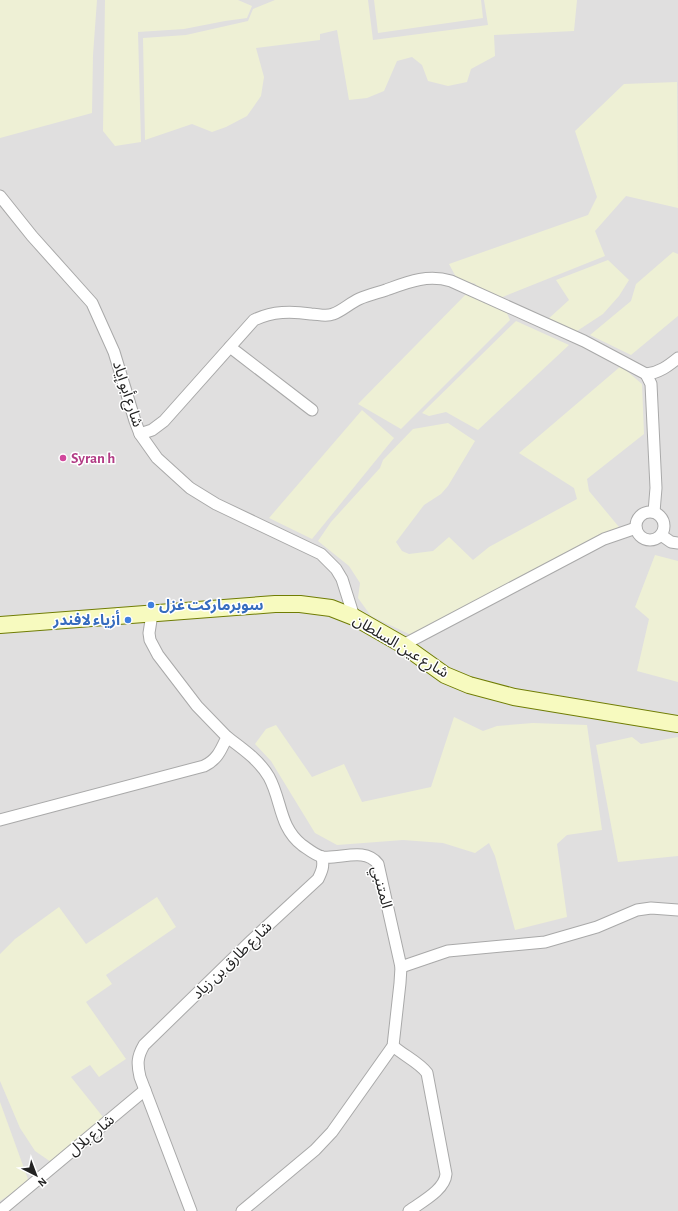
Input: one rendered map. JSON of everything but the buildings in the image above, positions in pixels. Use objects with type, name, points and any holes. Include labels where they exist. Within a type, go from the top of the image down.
[{"type":"main road","name":"شارع عين السلطان","points":[[0,625],[275,604],[300,604],[331,608],[354,616],[403,645],[445,675],[469,685],[514,697],[678,724]]},
{"type":"street","name":"شارع أبو إياد","points":[[0,196],[32,236],[92,303],[114,352],[140,434],[157,458],[190,488],[202,496],[321,554],[336,569],[342,579],[354,616]]},
{"type":"street","points":[[140,434],[152,430],[164,421],[254,320],[263,315],[272,313],[292,312],[323,315],[333,314],[360,298],[419,279],[440,278],[451,282],[584,341],[646,374],[653,374],[662,370],[678,358]]},
{"type":"street","points":[[230,347],[312,410]]},
{"type":"street","points":[[646,374],[651,384],[656,488],[654,512]]},
{"type":"street","points":[[649,511],[658,514],[664,521],[661,535],[653,539],[649,540],[640,536],[636,528],[640,515],[649,511]]},
{"type":"street","points":[[403,645],[604,539],[636,528]]},
{"type":"street","points":[[661,535],[671,542],[678,543]]},
{"type":"street","points":[[152,614],[149,633],[150,640],[158,655],[197,706],[227,738],[247,752],[259,763],[269,778],[278,799],[287,828],[292,835],[310,851],[322,856]]},
{"type":"street","points":[[0,820],[204,766],[211,763],[215,759],[227,738]]},
{"type":"street","name":"المتنبي","points":[[322,856],[358,854],[370,857],[378,864],[400,967]]},
{"type":"street","name":"شارع طارق بن زياد","points":[[191,1211],[140,1077],[138,1054],[144,1045],[252,940],[318,879],[323,870],[322,856]]},
{"type":"street","points":[[242,1211],[315,1150],[332,1132],[393,1046],[400,983],[400,967],[448,951],[545,942],[597,927],[637,910],[651,908],[678,910]]},
{"type":"street","points":[[393,1046],[424,1068],[427,1073],[446,1174],[440,1188],[409,1211]]},
{"type":"street","name":"شارع بلال","points":[[0,1211],[145,1090]]},
{"type":"shaded area","points":[[0,0],[678,0],[678,1211],[0,1211]]},
{"type":"green space","points":[[0,0],[97,0],[93,55],[92,113],[0,138]]},
{"type":"green space","points":[[105,0],[238,0],[252,6],[247,18],[184,29],[138,32],[141,142],[115,146],[103,131]]},
{"type":"green space","points":[[275,0],[368,0],[373,40],[488,25],[484,0],[577,0],[574,31],[494,35],[495,56],[471,69],[467,82],[448,86],[428,81],[422,65],[412,57],[397,61],[384,91],[367,98],[349,100],[337,30],[320,34],[320,40],[256,48],[264,77],[261,96],[247,116],[226,127],[212,132],[192,124],[145,140],[143,38],[186,35],[248,21],[253,9]]},
{"type":"green space","points":[[374,0],[481,0],[483,18],[378,33]]},
{"type":"green space","points":[[677,82],[678,208],[626,196],[595,231],[605,256],[500,298],[510,320],[401,429],[358,404],[476,284],[457,279],[449,264],[588,215],[597,197],[575,131],[624,84]]},
{"type":"green space","points":[[673,252],[678,254],[678,316],[631,355],[590,335],[631,301],[636,284]]},
{"type":"green space","points":[[608,260],[629,280],[619,296],[603,314],[574,333],[547,320],[569,300],[556,280]]},
{"type":"green space","points":[[516,321],[569,345],[478,430],[446,412],[429,416],[422,413]]},
{"type":"green space","points":[[621,366],[642,384],[644,434],[587,479],[589,491],[619,527],[411,635],[371,616],[358,598],[360,583],[349,566],[318,541],[331,522],[380,468],[383,460],[413,429],[448,423],[475,441],[448,486],[441,494],[424,505],[396,542],[402,551],[409,554],[433,551],[449,537],[473,560],[489,547],[577,499],[574,488],[519,453]]},
{"type":"green space","points":[[362,410],[394,438],[312,539],[269,518]]},
{"type":"green space","points":[[655,555],[678,561],[678,682],[637,671],[649,619],[635,607]]},
{"type":"green space","points":[[454,717],[483,731],[497,726],[533,723],[587,725],[602,830],[567,835],[557,844],[567,917],[515,930],[495,856],[489,843],[475,853],[443,843],[403,840],[337,845],[315,833],[271,761],[255,744],[266,729],[276,725],[312,777],[344,764],[362,802],[431,787]]},
{"type":"green space","points":[[632,737],[641,744],[678,737],[678,856],[618,862],[596,745]]},
{"type":"green space","points":[[157,897],[176,927],[106,975],[112,984],[86,1002],[126,1059],[99,1077],[90,1065],[71,1077],[103,1117],[51,1162],[35,1151],[20,1128],[0,1081],[0,954],[15,939],[59,907],[86,944]]},
{"type":"green space","points":[[0,1102],[29,1182],[0,1201]]},
{"type":"place","name":"Syran h","points":[[63,458]]},
{"type":"place","name":"سوبرماركت غزل","points":[[151,605]]},
{"type":"place","name":"أزياء لافندر","points":[[128,620]]}]
